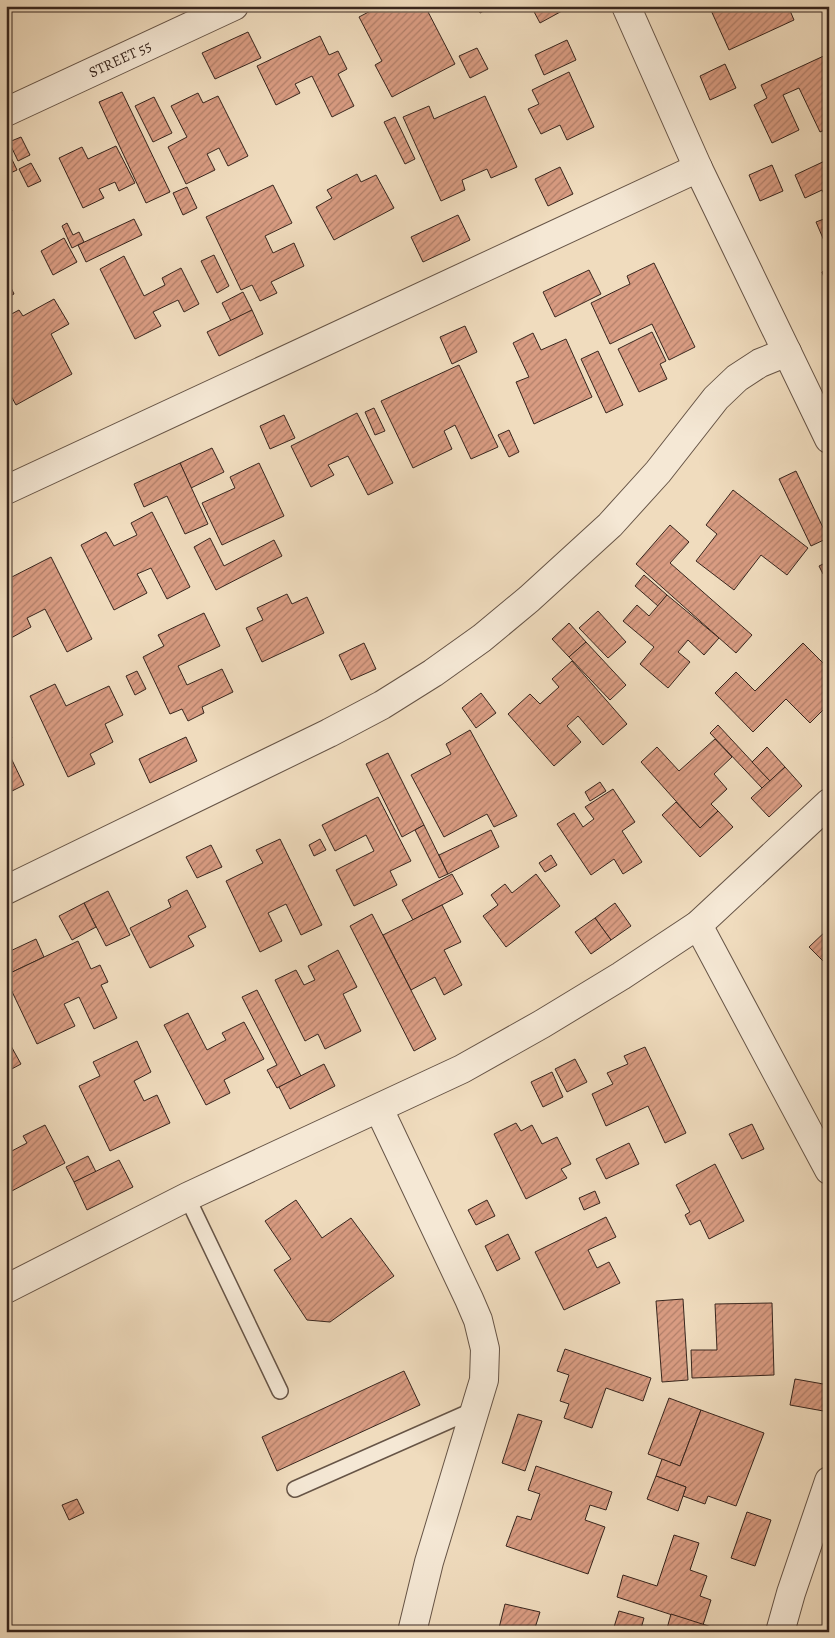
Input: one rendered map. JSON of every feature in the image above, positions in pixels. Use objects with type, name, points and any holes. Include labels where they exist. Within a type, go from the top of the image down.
[{"type":"street","name":"STREET 55","points":[[6,112],[234,6]]},
{"type":"street","points":[[626,6],[698,168],[829,439]]},
{"type":"street","points":[[6,490],[698,168]]},
{"type":"street","points":[[6,890],[329,733],[382,705],[434,673],[482,638],[529,599],[610,525],[658,472],[716,398],[737,378],[760,363],[787,352]]},
{"type":"street","points":[[6,1289],[187,1197],[462,1069],[542,1024],[621,976],[698,925],[829,803]]},
{"type":"street","points":[[698,925],[829,1170]]},
{"type":"street","points":[[379,1109],[469,1299],[478,1320],[485,1349],[484,1380],[429,1562],[412,1632]]},
{"type":"street","points":[[780,1632],[829,1481]]},
{"type":"lane","points":[[187,1197],[280,1391]]},
{"type":"lane","points":[[295,1489],[476,1409]]},
{"type":"building","points":[[380,6],[425,6],[455,64],[392,97],[375,65],[382,61],[359,17]]},
{"type":"building","points":[[476,6],[493,6],[480,13]]},
{"type":"building","points":[[531,6],[560,6],[562,11],[540,23]]},
{"type":"building","points":[[709,6],[788,6],[794,20],[729,50]]},
{"type":"building","points":[[248,32],[261,58],[215,79],[202,53]]},
{"type":"building","points":[[320,36],[329,55],[338,51],[347,69],[338,74],[354,106],[332,117],[312,76],[295,84],[300,93],[276,105],[257,66]]},
{"type":"building","points":[[567,40],[576,60],[544,75],[535,55]]},
{"type":"building","points":[[477,48],[488,69],[470,78],[459,56]]},
{"type":"building","points":[[828,54],[829,128],[820,132],[799,88],[783,95],[799,130],[772,143],[754,105],[767,98],[761,85]]},
{"type":"building","points":[[725,64],[736,88],[710,100],[700,76]]},
{"type":"building","points":[[569,72],[594,127],[567,140],[560,125],[541,134],[528,109],[539,104],[532,90]]},
{"type":"building","points":[[122,92],[170,192],[146,203],[99,102]]},
{"type":"building","points":[[198,93],[203,103],[218,96],[248,156],[228,166],[219,148],[207,154],[215,170],[186,184],[168,147],[187,137],[171,106]]},
{"type":"building","points":[[485,96],[517,167],[491,178],[487,169],[462,180],[465,190],[441,201],[403,117],[429,106],[434,119]]},
{"type":"building","points":[[154,97],[172,133],[153,142],[135,106]]},
{"type":"building","points":[[395,117],[415,159],[405,164],[384,122]]},
{"type":"building","points":[[21,137],[30,155],[18,161],[9,142]]},
{"type":"building","points":[[116,146],[135,183],[119,191],[115,182],[99,189],[104,198],[83,208],[59,158],[82,147],[88,159]]},
{"type":"building","points":[[6,147],[17,170],[6,175]]},
{"type":"building","points":[[829,159],[829,204],[822,190],[805,198],[795,175]]},
{"type":"building","points":[[31,163],[41,181],[28,187],[19,169]]},
{"type":"building","points":[[772,165],[783,191],[760,201],[749,175]]},
{"type":"building","points":[[560,167],[573,194],[548,206],[535,179]]},
{"type":"building","points":[[357,174],[361,182],[376,175],[394,208],[334,240],[316,207],[332,198],[327,190]]},
{"type":"building","points":[[273,185],[292,223],[265,236],[273,253],[294,243],[304,266],[271,282],[277,293],[260,301],[252,285],[241,290],[206,217]]},
{"type":"building","points":[[187,187],[197,208],[183,215],[173,193]]},
{"type":"building","points":[[6,199],[12,211],[6,214]]},
{"type":"building","points":[[458,215],[470,240],[423,262],[411,237]]},
{"type":"building","points":[[829,217],[829,241],[825,243],[816,222]]},
{"type":"building","points":[[134,219],[142,235],[86,262],[78,245]]},
{"type":"building","points":[[67,223],[73,235],[79,232],[84,242],[72,248],[62,226]]},
{"type":"building","points":[[64,238],[77,262],[53,275],[41,251]]},
{"type":"building","points":[[214,255],[229,286],[217,293],[201,261]]},
{"type":"building","points":[[124,256],[144,296],[165,285],[162,278],[181,268],[199,304],[184,312],[178,300],[153,312],[161,326],[135,339],[100,269]]},
{"type":"building","points":[[654,263],[695,347],[669,360],[652,324],[610,344],[591,303],[630,284],[627,276]]},
{"type":"building","points":[[829,269],[829,290],[822,272]]},
{"type":"building","points":[[589,270],[601,294],[555,317],[543,292]]},
{"type":"building","points":[[6,277],[14,294],[6,298]]},
{"type":"building","points":[[243,292],[252,310],[231,321],[222,303]]},
{"type":"building","points":[[54,299],[69,324],[51,334],[72,374],[16,405],[6,387],[6,317],[19,310],[23,316]]},
{"type":"building","points":[[252,310],[263,334],[219,356],[207,332]]},
{"type":"building","points":[[465,326],[477,352],[452,364],[440,337]]},
{"type":"building","points":[[652,332],[666,361],[660,364],[667,379],[639,392],[618,349]]},
{"type":"building","points":[[533,333],[541,350],[566,339],[592,397],[534,424],[516,382],[529,377],[513,343]]},
{"type":"building","points":[[598,351],[623,405],[606,413],[581,359]]},
{"type":"building","points":[[459,365],[498,447],[471,459],[455,425],[444,431],[452,449],[413,468],[381,401]]},
{"type":"building","points":[[374,408],[385,431],[375,435],[365,412]]},
{"type":"building","points":[[357,413],[393,483],[368,495],[348,456],[328,465],[334,475],[311,487],[291,446]]},
{"type":"building","points":[[284,415],[295,438],[270,449],[260,426]]},
{"type":"building","points":[[509,430],[519,452],[509,457],[498,435]]},
{"type":"building","points":[[212,448],[224,472],[191,488],[180,463]]},
{"type":"building","points":[[180,463],[208,524],[185,534],[167,496],[144,507],[134,484]]},
{"type":"building","points":[[259,463],[284,516],[222,545],[202,503],[235,488],[230,477]]},
{"type":"building","points":[[796,471],[828,538],[811,546],[779,479]]},
{"type":"building","points":[[733,490],[808,548],[787,575],[761,555],[734,590],[696,561],[717,534],[706,525]]},
{"type":"building","points":[[152,512],[190,587],[167,599],[151,568],[137,574],[147,593],[114,610],[81,545],[106,532],[114,546],[137,535],[131,523]]},
{"type":"building","points":[[670,525],[689,542],[670,563],[752,635],[736,653],[636,564]]},
{"type":"building","points":[[210,538],[224,566],[274,540],[282,556],[216,590],[194,547]]},
{"type":"building","points":[[51,557],[92,639],[67,652],[45,609],[27,618],[31,627],[11,638],[6,629],[6,580]]},
{"type":"building","points":[[829,561],[829,572],[823,574],[819,566]]},
{"type":"building","points":[[644,575],[667,595],[658,606],[635,586]]},
{"type":"building","points":[[287,594],[292,604],[307,597],[324,633],[262,662],[246,628],[263,620],[257,608]]},
{"type":"building","points":[[667,595],[719,638],[704,655],[688,640],[678,652],[690,662],[668,688],[640,664],[654,647],[623,621],[637,605],[649,616]]},
{"type":"building","points":[[598,611],[626,642],[608,658],[579,628]]},
{"type":"building","points":[[204,613],[220,646],[178,666],[187,685],[222,669],[233,692],[202,707],[204,713],[188,721],[182,709],[170,714],[143,657],[164,646],[158,635]]},
{"type":"building","points":[[569,623],[586,642],[569,657],[552,639]]},
{"type":"building","points":[[586,642],[626,685],[610,700],[569,657]]},
{"type":"building","points":[[364,643],[376,669],[351,680],[339,655]]},
{"type":"building","points":[[803,643],[829,669],[829,704],[810,723],[786,699],[753,732],[715,693],[736,672],[755,691]]},
{"type":"building","points":[[572,661],[627,724],[603,745],[578,716],[567,726],[581,742],[554,766],[508,714],[530,694],[540,704],[559,687],[552,679]]},
{"type":"building","points":[[137,671],[146,689],[135,695],[126,676]]},
{"type":"building","points":[[55,684],[66,706],[109,686],[123,715],[105,724],[113,742],[90,754],[95,764],[68,777],[30,696]]},
{"type":"building","points":[[481,693],[496,713],[476,728],[462,708]]},
{"type":"building","points":[[718,725],[770,781],[762,788],[710,733]]},
{"type":"building","points":[[6,727],[12,738],[6,741]]},
{"type":"building","points":[[470,730],[517,816],[494,827],[487,814],[444,837],[411,775],[451,754],[446,744]]},
{"type":"building","points":[[186,737],[197,761],[150,783],[139,759]]},
{"type":"building","points":[[715,739],[732,757],[714,774],[727,789],[711,804],[718,811],[700,828],[641,762],[657,747],[679,771]]},
{"type":"building","points":[[767,747],[785,767],[770,781],[752,762]]},
{"type":"building","points":[[388,753],[424,825],[402,837],[366,764]]},
{"type":"building","points":[[11,758],[24,785],[6,794],[6,760]]},
{"type":"building","points":[[785,767],[802,786],[769,817],[751,798]]},
{"type":"building","points":[[600,782],[606,791],[590,801],[585,792]]},
{"type":"building","points":[[613,789],[635,822],[622,831],[642,862],[623,874],[614,859],[591,875],[557,824],[574,813],[583,827],[594,819],[585,807]]},
{"type":"building","points":[[378,797],[411,861],[390,871],[397,885],[354,906],[336,870],[374,851],[366,835],[335,851],[322,825]]},
{"type":"building","points":[[676,802],[700,828],[718,811],[733,827],[700,857],[662,815]]},
{"type":"building","points":[[424,825],[448,874],[439,878],[415,830]]},
{"type":"building","points":[[491,830],[499,847],[448,874],[439,855]]},
{"type":"building","points":[[280,839],[322,925],[301,935],[286,904],[268,913],[282,941],[260,952],[226,881],[263,863],[256,850]]},
{"type":"building","points":[[320,839],[326,850],[314,856],[309,845]]},
{"type":"building","points":[[211,845],[222,867],[197,878],[186,857]]},
{"type":"building","points":[[551,855],[557,865],[545,872],[539,863]]},
{"type":"building","points":[[452,874],[463,894],[413,920],[402,900]]},
{"type":"building","points":[[536,874],[560,906],[506,947],[483,916],[498,905],[491,895],[505,884],[512,893]]},
{"type":"building","points":[[187,890],[206,927],[188,936],[194,946],[150,968],[130,928],[171,907],[168,900]]},
{"type":"building","points":[[108,891],[130,935],[106,946],[84,903]]},
{"type":"building","points":[[84,903],[96,927],[72,940],[59,916]]},
{"type":"building","points":[[615,903],[631,926],[611,940],[595,918]]},
{"type":"building","points":[[442,905],[461,942],[444,950],[462,985],[444,995],[435,977],[411,990],[383,935]]},
{"type":"building","points":[[372,914],[436,1039],[414,1051],[350,926]]},
{"type":"building","points":[[595,918],[611,940],[591,954],[575,932]]},
{"type":"building","points":[[829,930],[829,967],[809,947]]},
{"type":"building","points":[[36,939],[44,957],[6,975],[6,953]]},
{"type":"building","points":[[78,941],[91,969],[100,965],[108,982],[101,985],[117,1018],[94,1029],[79,997],[64,1004],[75,1026],[37,1044],[6,979],[6,975]]},
{"type":"building","points":[[338,950],[357,987],[343,994],[361,1031],[325,1049],[318,1034],[305,1041],[275,980],[296,970],[304,985],[315,980],[308,966]]},
{"type":"building","points":[[257,990],[301,1076],[277,1088],[267,1070],[277,1065],[242,997]]},
{"type":"building","points":[[188,1013],[207,1050],[226,1040],[222,1033],[244,1022],[264,1059],[224,1080],[230,1093],[206,1105],[164,1025]]},
{"type":"building","points":[[6,1037],[21,1064],[6,1072]]},
{"type":"building","points":[[137,1041],[151,1072],[134,1081],[144,1101],[157,1095],[170,1123],[110,1151],[79,1086],[100,1076],[93,1062]]},
{"type":"building","points":[[645,1047],[686,1133],[665,1143],[648,1106],[606,1126],[592,1094],[613,1084],[607,1073],[628,1064],[624,1056]]},
{"type":"building","points":[[575,1059],[587,1082],[567,1092],[555,1069]]},
{"type":"building","points":[[324,1064],[335,1086],[290,1109],[279,1087]]},
{"type":"building","points":[[552,1072],[563,1097],[543,1107],[531,1082]]},
{"type":"building","points":[[516,1123],[521,1131],[532,1125],[542,1144],[557,1137],[571,1164],[561,1169],[567,1178],[526,1199],[494,1134]]},
{"type":"building","points":[[752,1124],[764,1149],[742,1159],[729,1134]]},
{"type":"building","points":[[45,1125],[65,1163],[6,1194],[6,1151],[8,1153],[27,1143],[23,1136]]},
{"type":"building","points":[[629,1143],[639,1164],[606,1179],[596,1159]]},
{"type":"building","points":[[88,1156],[96,1172],[74,1182],[66,1167]]},
{"type":"building","points":[[119,1160],[133,1187],[87,1210],[74,1182]]},
{"type":"building","points":[[715,1164],[744,1221],[709,1239],[700,1220],[690,1225],[685,1215],[690,1212],[676,1185]]},
{"type":"building","points":[[595,1191],[600,1203],[584,1210],[579,1198]]},
{"type":"building","points":[[296,1200],[322,1238],[351,1218],[394,1276],[330,1322],[307,1320],[274,1270],[291,1259],[265,1221]]},
{"type":"building","points":[[487,1200],[495,1216],[476,1225],[468,1210]]},
{"type":"building","points":[[606,1217],[616,1237],[588,1250],[597,1268],[609,1262],[620,1283],[564,1310],[535,1252]]},
{"type":"building","points":[[508,1234],[520,1259],[497,1271],[485,1246]]},
{"type":"building","points":[[683,1299],[688,1380],[662,1382],[656,1301]]},
{"type":"building","points":[[772,1303],[774,1375],[692,1378],[691,1350],[717,1350],[715,1304]]},
{"type":"building","points":[[565,1349],[651,1378],[643,1401],[606,1388],[592,1428],[564,1418],[569,1404],[560,1401],[569,1375],[557,1371]]},
{"type":"building","points":[[404,1371],[420,1405],[277,1471],[262,1437]]},
{"type":"building","points":[[795,1379],[829,1385],[829,1412],[790,1405]]},
{"type":"building","points":[[669,1398],[701,1410],[680,1466],[648,1454]]},
{"type":"building","points":[[701,1410],[764,1433],[736,1506],[708,1496],[705,1504],[683,1496],[686,1487],[656,1476],[662,1459],[680,1466]]},
{"type":"building","points":[[518,1414],[542,1421],[525,1471],[502,1463]]},
{"type":"building","points":[[536,1466],[612,1492],[606,1510],[590,1505],[585,1520],[605,1527],[588,1574],[506,1546],[517,1516],[531,1520],[540,1494],[528,1490]]},
{"type":"building","points":[[656,1476],[686,1487],[678,1511],[647,1499]]},
{"type":"building","points":[[77,1499],[84,1513],[69,1520],[62,1505]]},
{"type":"building","points":[[747,1512],[771,1520],[755,1566],[731,1558]]},
{"type":"building","points":[[674,1535],[699,1543],[690,1570],[707,1576],[700,1596],[711,1600],[703,1625],[617,1597],[623,1575],[657,1586]]},
{"type":"building","points":[[505,1604],[540,1612],[535,1628],[545,1632],[498,1632]]},
{"type":"building","points":[[619,1611],[644,1618],[640,1632],[629,1632],[614,1627]]},
{"type":"building","points":[[671,1614],[721,1630],[721,1632],[666,1632]]}]
